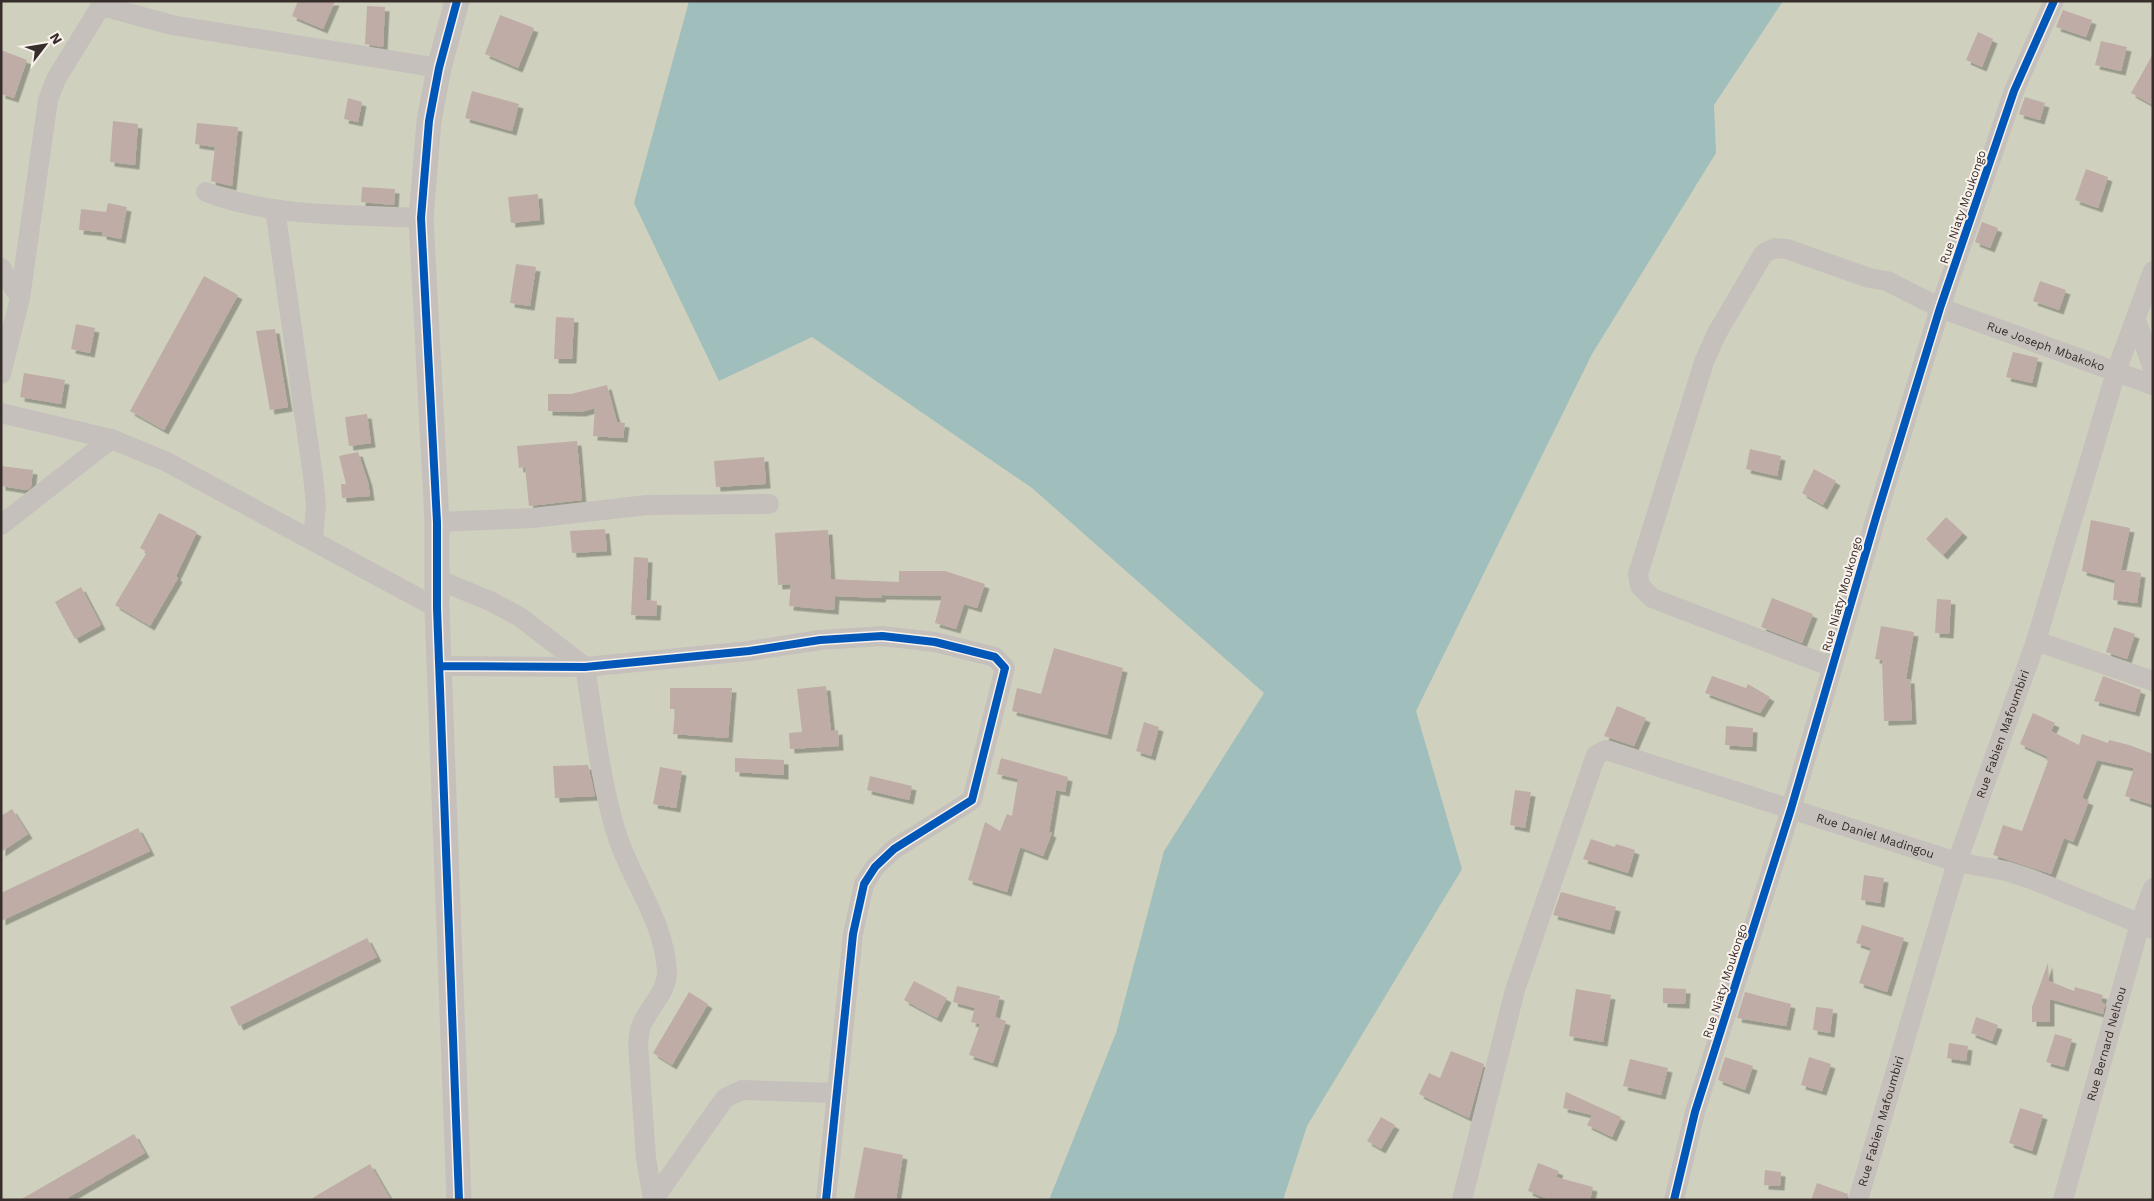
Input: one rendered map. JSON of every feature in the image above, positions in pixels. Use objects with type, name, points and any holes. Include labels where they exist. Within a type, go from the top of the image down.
[{"type":"street","points":[[457,1],[439,68],[429,121],[422,218],[437,522],[437,579],[459,1200]]},
{"type":"street","name":"Rue Niaty Moukongo","points":[[1674,1200],[1695,1112],[1791,809],[1940,308],[2014,91],[2054,1]]},
{"type":"street","points":[[1,374],[20,298],[48,100],[56,79],[103,4],[208,32],[439,68]]},
{"type":"street","points":[[206,192],[229,201],[275,210],[422,218]]},
{"type":"street","points":[[275,210],[313,476],[316,505],[312,541]]},
{"type":"street","name":"Rue Joseph Mbakoko","points":[[1832,667],[1652,598],[1640,586],[1638,574],[1704,362],[1717,333],[1764,253],[1775,248],[1787,249],[1869,278],[1887,281],[1940,308],[2153,385]]},
{"type":"street","points":[[1,268],[20,298]]},
{"type":"street","name":"Rue Fabien Mafoumbiri","points":[[1858,1200],[1957,862],[2036,640],[2116,372],[2153,271]]},
{"type":"street","points":[[2136,320],[2153,369]]},
{"type":"street","points":[[1,413],[111,439],[165,461],[438,608]]},
{"type":"street","points":[[1,525],[111,439]]},
{"type":"street","points":[[437,522],[533,518],[647,505],[769,504]]},
{"type":"street","points":[[437,579],[492,602],[520,617],[585,667],[608,802],[616,832],[623,853],[651,908],[662,941],[667,973],[660,994],[640,1028],[638,1044],[646,1158],[653,1200]]},
{"type":"street","points":[[441,666],[585,667],[748,651],[820,640],[882,636],[935,642],[995,657],[1006,668],[972,800],[894,849],[875,867],[864,884],[853,934],[836,1093],[832,1160],[826,1200]]},
{"type":"street","points":[[2036,640],[2153,681]]},
{"type":"street","name":"Rue Daniel Madingou","points":[[1462,1200],[1515,990],[1596,755],[1606,750],[1957,862],[2006,871],[2031,878],[2146,926]]},
{"type":"street","name":"Rue Bernard Nelhou","points":[[2063,1200],[2146,926],[2153,888]]},
{"type":"street","points":[[653,1200],[725,1098],[742,1090],[836,1093]]},
{"type":"green space","points":[[1,1],[2153,1],[2153,1200],[1,1200]]},
{"type":"water","points":[[689,1],[1783,1],[1714,105],[1716,153],[1592,354],[1416,711],[1462,869],[1307,1126],[1283,1200],[1049,1200],[1116,1033],[1164,851],[1264,693],[1032,488],[812,337],[719,381],[634,203]]},
{"type":"building","points":[[298,1],[335,1],[323,29],[292,16]]},
{"type":"building","points":[[367,6],[385,7],[383,47],[365,44]]},
{"type":"building","points":[[2063,10],[2092,20],[2086,37],[2056,27]]},
{"type":"building","points":[[500,15],[534,28],[518,68],[485,54]]},
{"type":"building","points":[[1978,32],[1993,39],[1982,67],[1966,60]]},
{"type":"building","points":[[2101,41],[2127,47],[2121,71],[2095,65]]},
{"type":"building","points":[[1,50],[27,60],[14,98],[1,94]]},
{"type":"building","points":[[2153,54],[2153,105],[2131,93]]},
{"type":"building","points":[[472,91],[519,104],[512,131],[465,118]]},
{"type":"building","points":[[2025,97],[2045,103],[2040,120],[2019,114]]},
{"type":"building","points":[[348,98],[362,102],[358,122],[344,119]]},
{"type":"building","points":[[113,121],[138,124],[135,165],[110,162]]},
{"type":"building","points":[[197,123],[238,127],[232,186],[211,181],[215,147],[195,144]]},
{"type":"building","points":[[2086,169],[2108,177],[2098,208],[2075,200]]},
{"type":"building","points":[[362,187],[395,189],[394,205],[361,202]]},
{"type":"building","points":[[538,194],[540,220],[511,223],[508,197]]},
{"type":"building","points":[[108,203],[127,207],[121,239],[102,235],[102,232],[79,230],[81,209],[106,212]]},
{"type":"building","points":[[1982,222],[1998,228],[1990,248],[1975,242]]},
{"type":"building","points":[[516,264],[536,267],[530,306],[510,303]]},
{"type":"building","points":[[204,276],[238,295],[164,430],[130,411]]},
{"type":"building","points":[[2040,281],[2066,290],[2059,310],[2033,301]]},
{"type":"building","points":[[556,317],[574,318],[572,359],[554,359]]},
{"type":"building","points":[[76,324],[95,328],[90,353],[71,349]]},
{"type":"building","points":[[275,329],[288,407],[270,410],[256,331]]},
{"type":"building","points":[[2013,352],[2038,358],[2032,383],[2006,377]]},
{"type":"building","points":[[24,373],[65,380],[61,404],[20,397]]},
{"type":"building","points":[[607,385],[617,422],[625,423],[623,438],[593,436],[595,408],[581,412],[548,411],[548,394],[571,394]]},
{"type":"building","points":[[367,414],[371,443],[349,446],[345,417]]},
{"type":"building","points":[[577,441],[582,500],[529,506],[525,467],[519,468],[517,446]]},
{"type":"building","points":[[1750,449],[1781,456],[1777,476],[1746,469]]},
{"type":"building","points":[[358,452],[368,482],[370,496],[342,498],[341,484],[346,484],[339,456]]},
{"type":"building","points":[[764,457],[766,484],[716,487],[714,461]]},
{"type":"building","points":[[1,466],[33,470],[31,487],[27,490],[1,486]]},
{"type":"building","points":[[1814,469],[1836,481],[1823,505],[1802,493]]},
{"type":"building","points":[[159,513],[197,532],[176,576],[178,578],[150,626],[115,605],[147,552],[140,548]]},
{"type":"building","points":[[1946,517],[1963,533],[1943,555],[1926,539]]},
{"type":"building","points":[[2091,520],[2130,528],[2121,570],[2141,573],[2137,603],[2113,600],[2115,580],[2082,571]]},
{"type":"building","points":[[605,529],[607,551],[572,553],[570,531]]},
{"type":"building","points":[[828,530],[831,579],[899,582],[899,571],[945,571],[985,584],[977,608],[964,604],[956,629],[935,623],[942,596],[882,595],[881,598],[835,596],[834,610],[789,606],[791,584],[778,585],[775,533]]},
{"type":"building","points":[[634,557],[648,558],[646,600],[657,601],[656,616],[631,615]]},
{"type":"building","points":[[81,587],[101,625],[75,639],[55,602]]},
{"type":"building","points":[[1772,598],[1813,614],[1802,643],[1761,627]]},
{"type":"building","points":[[1937,599],[1951,600],[1949,634],[1935,633]]},
{"type":"building","points":[[1881,626],[1914,632],[1906,679],[1910,679],[1912,720],[1884,721],[1882,660],[1875,659]]},
{"type":"building","points":[[2114,627],[2135,634],[2127,659],[2106,652]]},
{"type":"building","points":[[1054,648],[1123,668],[1107,735],[1012,711],[1017,688],[1041,694]]},
{"type":"building","points":[[1712,676],[1746,688],[1748,684],[1770,697],[1760,713],[1705,693]]},
{"type":"building","points":[[2103,676],[2141,690],[2135,712],[2094,701]]},
{"type":"building","points":[[826,686],[831,731],[838,730],[839,746],[790,749],[789,733],[802,732],[797,689]]},
{"type":"building","points":[[670,688],[732,688],[728,738],[673,734],[675,709],[670,709]]},
{"type":"building","points":[[1617,706],[1646,718],[1634,746],[1604,736]]},
{"type":"building","points":[[2033,713],[2055,723],[2051,731],[2079,745],[2082,734],[2108,743],[2109,740],[2129,745],[2153,754],[2153,805],[2125,796],[2134,768],[2097,760],[2082,798],[2089,801],[2073,842],[2064,838],[2051,874],[1993,855],[2003,825],[2022,831],[2048,761],[2046,760],[2048,757],[2020,744]]},
{"type":"building","points":[[1144,722],[1159,727],[1151,756],[1136,751]]},
{"type":"building","points":[[1726,726],[1753,728],[1752,747],[1725,745]]},
{"type":"building","points":[[735,758],[784,760],[784,775],[735,772]]},
{"type":"building","points":[[1001,758],[1068,777],[1065,792],[1056,790],[1049,832],[1052,833],[1043,856],[1020,847],[1007,892],[968,880],[985,822],[1000,831],[1007,814],[1012,816],[1018,779],[997,774]]},
{"type":"building","points":[[588,765],[595,796],[555,798],[553,766]]},
{"type":"building","points":[[660,767],[682,771],[676,808],[653,804]]},
{"type":"building","points":[[870,776],[912,786],[909,800],[867,790]]},
{"type":"building","points":[[1515,790],[1531,792],[1525,828],[1510,825]]},
{"type":"building","points":[[12,809],[28,834],[1,852],[1,816]]},
{"type":"building","points":[[138,828],[150,851],[1,921],[1,893]]},
{"type":"building","points":[[1591,839],[1615,847],[1616,844],[1635,850],[1628,873],[1583,859]]},
{"type":"building","points":[[1864,875],[1884,878],[1880,903],[1861,900]]},
{"type":"building","points":[[1561,892],[1616,907],[1610,930],[1553,915]]},
{"type":"building","points":[[1862,925],[1904,938],[1887,992],[1859,983],[1871,948],[1856,943]]},
{"type":"building","points":[[367,938],[377,957],[239,1026],[230,1007]]},
{"type":"building","points":[[2048,963],[2049,981],[2074,991],[2075,987],[2103,995],[2101,1002],[2105,1004],[2103,1014],[2050,999],[2050,1022],[2032,1022],[2032,1007]]},
{"type":"building","points":[[914,981],[947,998],[937,1018],[904,1000]]},
{"type":"building","points":[[957,986],[1000,996],[995,1017],[1006,1021],[993,1063],[969,1055],[980,1024],[971,1022],[975,1008],[953,1002]]},
{"type":"building","points":[[1663,988],[1686,989],[1685,1004],[1663,1003]]},
{"type":"building","points":[[1576,989],[1611,995],[1603,1042],[1569,1036]]},
{"type":"building","points":[[689,992],[708,1004],[672,1065],[653,1053]]},
{"type":"building","points":[[1745,992],[1791,1004],[1786,1026],[1737,1018]]},
{"type":"building","points":[[1816,1007],[1833,1009],[1830,1033],[1813,1030]]},
{"type":"building","points":[[1976,1017],[1998,1025],[1992,1041],[1971,1033]]},
{"type":"building","points":[[2055,1034],[2072,1039],[2064,1067],[2046,1062]]},
{"type":"building","points":[[1949,1043],[1968,1046],[1966,1061],[1947,1058]]},
{"type":"building","points":[[1451,1051],[1484,1064],[1469,1118],[1419,1094],[1429,1073],[1440,1078]]},
{"type":"building","points":[[1725,1057],[1753,1066],[1745,1090],[1718,1080]]},
{"type":"building","points":[[1809,1057],[1831,1064],[1822,1091],[1801,1085]]},
{"type":"building","points":[[1630,1059],[1668,1068],[1661,1095],[1623,1086]]},
{"type":"building","points":[[1566,1092],[1621,1117],[1612,1137],[1587,1125],[1592,1115],[1563,1108]]},
{"type":"building","points":[[2020,1108],[2043,1115],[2032,1151],[2009,1143]]},
{"type":"building","points":[[1381,1117],[1395,1125],[1381,1149],[1367,1141]]},
{"type":"building","points":[[134,1134],[145,1153],[64,1200],[20,1200]]},
{"type":"building","points":[[864,1147],[903,1155],[896,1200],[854,1200]]},
{"type":"building","points":[[1538,1163],[1559,1171],[1556,1177],[1593,1187],[1590,1200],[1550,1200],[1528,1191]]},
{"type":"building","points":[[370,1164],[391,1200],[309,1200]]},
{"type":"building","points":[[1765,1170],[1781,1172],[1780,1186],[1764,1185]]},
{"type":"building","points":[[1817,1183],[1848,1194],[1846,1200],[1811,1200]]},
{"type":"cycle path","points":[[457,1],[439,68],[429,121],[421,218],[437,522],[437,608],[459,1200]]},
{"type":"cycle path","points":[[1674,1200],[1695,1112],[1791,809],[1877,514],[1940,308],[2014,91],[2054,1]]},
{"type":"cycle path","points":[[441,666],[585,667],[749,651],[820,640],[882,636],[935,642],[995,657],[1005,668],[972,800],[894,849],[875,867],[864,884],[853,934],[826,1200]]}]
